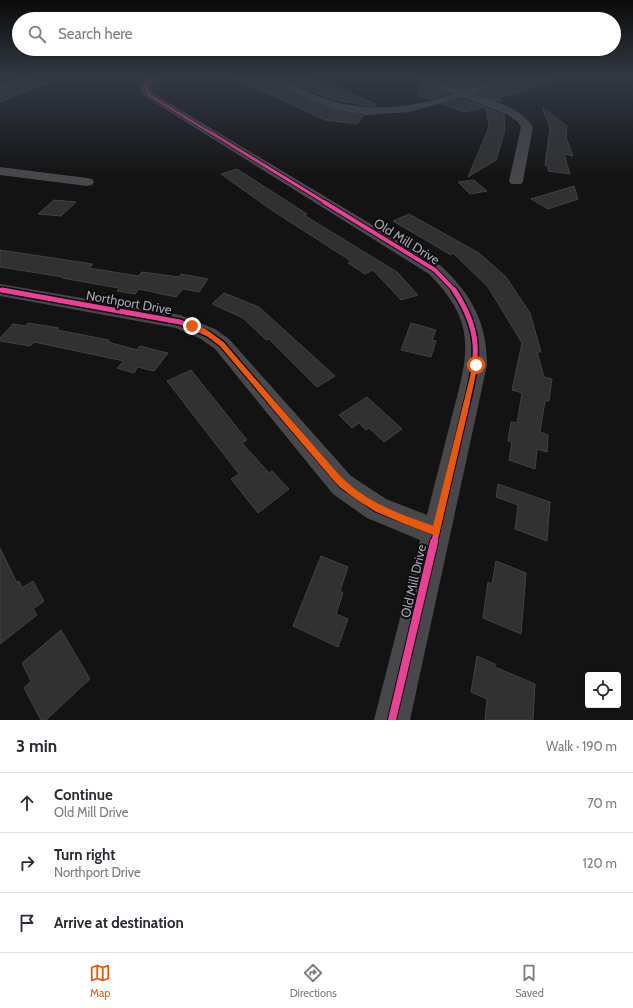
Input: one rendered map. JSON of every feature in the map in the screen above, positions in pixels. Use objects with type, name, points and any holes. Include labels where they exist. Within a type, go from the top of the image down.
[{"type":"street","name":"Old Mill Drive","points":[[175,111],[426,264],[443,278],[460,298],[474,327],[477,348],[476,365],[392,720]]},
{"type":"street","points":[[362,111],[369,112],[396,111]]},
{"type":"street","points":[[511,111],[526,123],[527,129],[516,181]]},
{"type":"street","points":[[0,171],[87,182]]},
{"type":"street","name":"Northport Drive","points":[[0,290],[180,322],[208,334],[222,344],[342,484],[377,509],[436,532]]},
{"type":"building","points":[[305,111],[343,111],[364,116],[357,124],[325,120]]},
{"type":"building","points":[[486,111],[493,111],[504,115],[505,130],[496,160],[468,177],[489,127]]},
{"type":"building","points":[[543,111],[547,111],[567,126],[566,137],[573,156],[564,154],[570,174],[548,171],[548,166],[545,165],[550,128]]},
{"type":"building","points":[[237,169],[307,214],[304,215],[397,272],[418,295],[401,300],[373,270],[365,274],[348,263],[351,261],[273,211],[221,174]]},
{"type":"building","points":[[474,180],[487,191],[470,194],[458,182]]},
{"type":"building","points":[[574,186],[578,199],[548,209],[531,199]]},
{"type":"building","points":[[54,200],[76,202],[61,216],[38,214]]},
{"type":"building","points":[[409,214],[479,253],[506,277],[530,313],[541,352],[537,352],[544,377],[552,379],[549,401],[545,401],[540,432],[548,435],[547,452],[537,449],[535,469],[509,460],[512,442],[508,441],[511,422],[517,423],[522,393],[512,390],[522,343],[488,287],[453,253],[451,255],[393,221]]},
{"type":"building","points":[[0,250],[93,264],[89,268],[138,276],[142,272],[179,277],[181,274],[208,279],[199,292],[183,289],[176,297],[139,289],[135,294],[117,291],[119,288],[0,267]]},
{"type":"building","points":[[224,293],[259,307],[335,376],[317,387],[269,339],[266,340],[243,318],[212,304]]},
{"type":"building","points":[[28,323],[59,328],[57,330],[109,340],[108,342],[137,350],[140,346],[168,353],[154,371],[138,367],[134,373],[117,368],[124,361],[34,342],[30,346],[0,341],[0,338],[13,324],[26,326]]},
{"type":"building","points":[[411,323],[436,330],[432,340],[436,341],[431,357],[401,350]]},
{"type":"building","points":[[191,370],[247,440],[242,443],[269,473],[272,471],[289,489],[258,513],[231,479],[239,474],[167,381]]},
{"type":"building","points":[[367,397],[402,429],[384,442],[369,428],[366,430],[359,423],[352,428],[339,415]]},
{"type":"building","points":[[498,484],[550,502],[547,541],[515,529],[518,505],[496,497]]},
{"type":"building","points":[[0,548],[17,583],[19,581],[22,588],[33,581],[44,601],[33,609],[37,615],[0,644]]},
{"type":"building","points":[[321,556],[348,567],[340,591],[343,593],[336,614],[348,619],[338,647],[293,626]]},
{"type":"building","points":[[496,561],[526,573],[521,634],[483,618],[488,582],[492,584]]},
{"type":"building","points":[[61,630],[90,679],[46,720],[41,720],[24,688],[31,681],[22,663]]},
{"type":"building","points":[[477,656],[495,664],[495,667],[535,684],[533,720],[485,720],[487,699],[471,692]]},
{"type":"cycle path","points":[[174,111],[435,270],[454,290],[468,313],[475,337],[476,365],[392,720]]},
{"type":"cycle path","points":[[0,290],[180,322],[208,334],[222,344],[342,485],[377,509],[436,532]]},
{"type":"route","points":[[192,326],[208,334],[222,344],[342,484],[377,509],[436,532],[476,365]]}]
